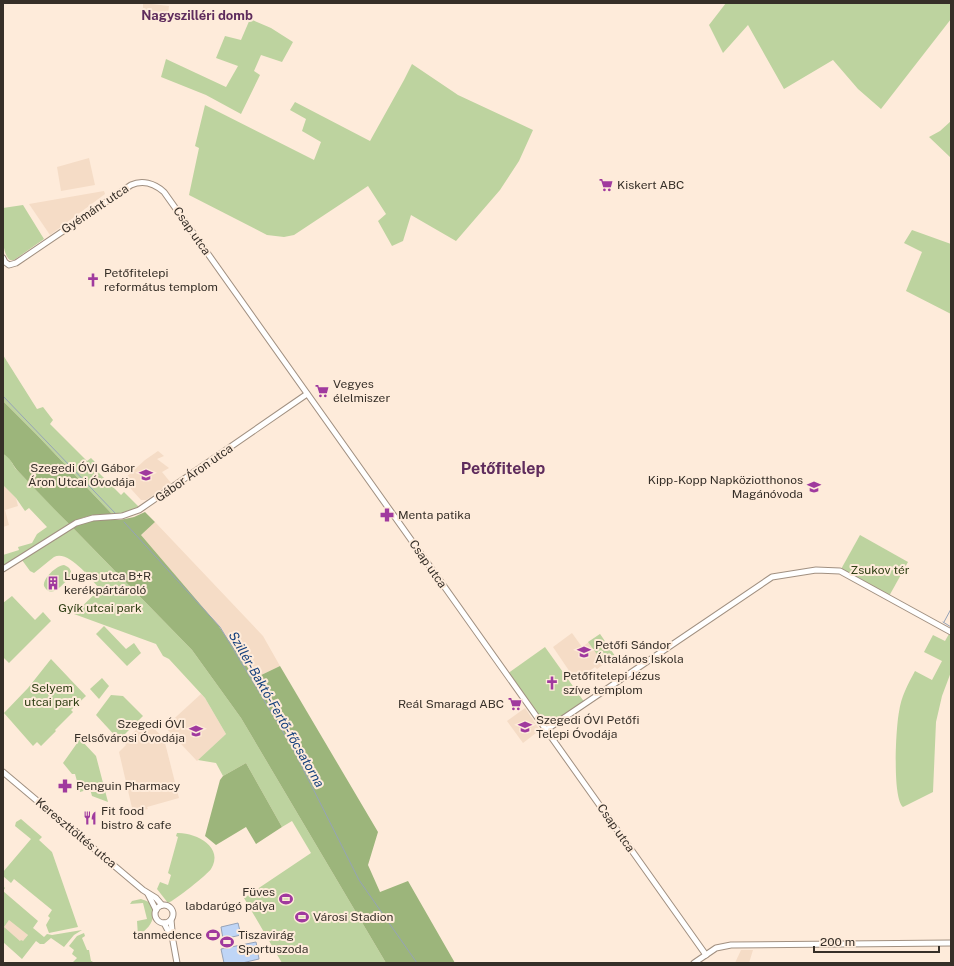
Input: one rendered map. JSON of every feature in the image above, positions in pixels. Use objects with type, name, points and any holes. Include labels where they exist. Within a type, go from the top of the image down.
[{"type":"street","name":"Gyémánt utca","points":[[3,258],[5,262],[12,265],[128,186],[143,182]]},
{"type":"street","name":"Csap utca","points":[[143,182],[156,186],[169,198],[706,954]]},
{"type":"street","name":"Gábor Áron utca","points":[[3,569],[69,527],[87,519],[122,516],[139,510],[307,394]]},
{"type":"street","points":[[546,730],[772,577],[816,570],[840,571],[951,632]]},
{"type":"street","name":"Kereszttöltés utca","points":[[3,772],[148,894],[156,898],[162,905]]},
{"type":"street","name":"Kereszttöltés utca","points":[[148,894],[156,910]]},
{"type":"street","points":[[173,941],[164,924],[156,919],[156,910],[162,905],[166,905],[172,909],[173,915],[171,920],[177,963]]},
{"type":"street","points":[[164,924],[171,920]]},
{"type":"street","points":[[694,963],[716,948],[739,945],[951,943]]},
{"type":"shaded area","points":[[143,3],[169,6],[168,15],[143,13]]},
{"type":"shaded area","points":[[89,158],[95,185],[61,191],[57,167]]},
{"type":"shaded area","points":[[104,191],[105,194],[50,235],[29,204]]},
{"type":"shaded area","name":"Szegedi ÓVI Gábor Áron Utcai Óvodája","points":[[158,451],[164,456],[157,459],[169,468],[162,472],[171,483],[146,500],[141,500],[123,480],[145,460]]},
{"type":"shaded area","points":[[3,485],[16,498],[18,506],[5,510],[9,525],[3,527]]},
{"type":"shaded area","points":[[155,522],[263,636],[280,666],[255,678],[218,625],[141,535]]},
{"type":"shaded area","name":"Petőfi Sándor Általános Iskola","points":[[572,633],[582,647],[600,634],[615,656],[597,669],[595,667],[584,675],[582,672],[574,678],[553,647]]},
{"type":"shaded area","name":"Szegedi ÓVI Felsővárosi Óvodája","points":[[201,694],[205,698],[226,734],[197,761],[165,727]]},
{"type":"shaded area","name":"Szegedi ÓVI Petőfi Telepi Óvodája","points":[[525,708],[540,730],[523,743],[507,721]]},
{"type":"shaded area","points":[[146,720],[164,739],[179,798],[147,807],[148,809],[133,812],[119,752],[126,745],[124,742]]},
{"type":"shaded area","points":[[10,919],[28,935],[23,941],[20,941],[3,927]]},
{"type":"shaded area","points":[[741,950],[753,950],[749,963],[735,963]]},
{"type":"green space","points":[[726,3],[951,3],[951,19],[881,109],[858,89],[833,60],[784,89],[748,25],[723,53],[709,25]]},
{"type":"green space","points":[[250,19],[271,28],[293,42],[282,62],[261,55],[254,71],[260,75],[241,114],[206,95],[161,77],[166,59],[226,87],[238,66],[216,58],[225,36],[241,40]]},
{"type":"green space","points":[[412,64],[458,95],[533,130],[519,161],[500,190],[456,241],[411,215],[403,241],[392,246],[378,221],[386,214],[368,186],[294,235],[284,237],[267,235],[189,195],[199,148],[195,146],[205,105],[314,160],[321,142],[302,131],[306,119],[290,110],[295,102],[370,141]]},
{"type":"green space","points":[[951,121],[951,158],[929,137],[940,131]]},
{"type":"green space","points":[[23,205],[44,239],[14,260],[10,260],[3,244],[3,208]]},
{"type":"green space","points":[[912,230],[951,244],[951,314],[906,291],[922,252],[904,243]]},
{"type":"green space","points":[[3,355],[37,409],[43,407],[53,420],[50,424],[87,461],[91,458],[97,464],[94,468],[121,495],[124,492],[139,507],[122,514],[112,514],[3,401]]},
{"type":"green space","points":[[3,401],[112,514],[90,516],[69,524],[49,504],[3,454]]},
{"type":"green space","points":[[3,454],[8,456],[15,468],[69,524],[3,566],[3,555],[19,550],[18,547],[32,543],[37,534],[47,527],[29,508],[25,511],[16,498],[3,485]]},
{"type":"green space","points":[[145,512],[155,522],[141,535],[218,625],[255,678],[280,666],[378,832],[368,865],[380,892],[408,881],[455,963],[386,963],[241,718],[192,650],[73,528],[83,523],[97,520],[120,520],[134,517]]},
{"type":"green space","name":"Gyík utcai park","points":[[73,528],[192,650],[241,718],[386,963],[282,963],[244,898],[311,853],[292,821],[282,827],[246,763],[223,776],[216,763],[198,760],[226,734],[205,698],[169,659],[163,656],[156,644],[74,614],[100,589],[85,572],[66,557],[54,557],[34,573],[30,571],[22,560]]},
{"type":"green space","name":"Zsukov tér","points":[[860,535],[908,562],[888,598],[840,571]]},
{"type":"green space","points":[[64,565],[70,570],[70,577],[61,587],[53,591],[47,590],[44,583],[48,576],[57,568]]},
{"type":"green space","points":[[12,596],[35,620],[43,612],[51,621],[9,663],[3,657],[3,603]]},
{"type":"green space","points":[[104,626],[126,649],[134,643],[141,653],[127,666],[96,634]]},
{"type":"green space","points":[[600,634],[615,656],[604,664],[588,642]]},
{"type":"green space","points":[[949,634],[951,635],[951,672],[942,696],[936,722],[933,792],[903,807],[897,790],[896,777],[896,746],[901,701],[915,671],[932,680],[942,661],[924,652],[933,635],[945,641]]},
{"type":"green space","points":[[545,647],[585,703],[546,730],[507,674]]},
{"type":"green space","name":"Selyem utcai park","points":[[51,659],[86,696],[71,710],[73,712],[41,746],[37,742],[33,746],[4,713],[28,688]]},
{"type":"green space","points":[[102,678],[109,686],[99,699],[90,689]]},
{"type":"green space","points":[[111,695],[123,696],[143,716],[119,740],[96,715]]},
{"type":"green space","points":[[80,739],[96,756],[108,802],[92,796],[90,789],[80,792],[75,774],[72,774],[63,763]]},
{"type":"green space","points":[[246,763],[282,827],[256,844],[246,827],[216,845],[205,836],[220,780],[223,776]]},
{"type":"green space","points":[[21,819],[42,837],[39,840],[52,852],[78,927],[49,933],[46,925],[50,918],[48,916],[52,910],[14,879],[11,883],[3,876],[3,872],[31,839],[15,826],[16,822]]},
{"type":"green space","points":[[177,833],[192,835],[206,842],[214,854],[214,861],[211,869],[204,876],[168,903],[157,889],[160,882],[168,885],[171,875],[168,873],[178,837],[176,836]]},
{"type":"green space","points":[[3,891],[38,921],[33,928],[44,937],[47,934],[52,935],[82,930],[74,935],[64,947],[51,938],[44,944],[40,944],[36,941],[22,959],[3,942]],"holes":[[[9,920],[28,935],[23,941],[20,941],[4,927]]]},
{"type":"green space","points":[[141,899],[152,904],[153,918],[146,929],[138,936],[137,921],[147,919],[143,903],[130,904],[132,901]]},
{"type":"green space","points":[[84,933],[85,936],[82,938],[87,950],[89,950],[91,961],[93,961],[90,963],[72,963],[77,958],[72,954],[74,950],[69,946],[77,936]]},
{"type":"water","points":[[238,923],[241,935],[223,939],[221,927]]},
{"type":"water","points":[[256,942],[259,959],[242,963],[224,963],[221,949]]},
{"type":"waterway","name":"Szillér-Baktó-Fertő-főcsatorna","points":[[3,396],[116,514]]},
{"type":"waterway","name":"Szillér-Baktó-Fertő-főcsatorna","points":[[124,522],[220,627],[291,745],[359,880],[417,963]]},
{"type":"waterway","points":[[944,622],[951,609]]},
{"type":"waterway","points":[[943,622],[951,627]]},
{"type":"place","name":"Kiskert ABC","points":[[606,185]]},
{"type":"place","name":"Petőfitelepi református templom","points":[[93,280]]},
{"type":"place","name":"Vegyes élelmiszer","points":[[322,391]]},
{"type":"place","name":"Szegedi ÓVI Gábor Áron Utcai Óvodája","points":[[146,475]]},
{"type":"place","name":"Kipp-Kopp Napköziotthonos Magánóvoda","points":[[814,487]]},
{"type":"place","name":"Menta patika","points":[[387,515]]},
{"type":"place","name":"Lugas utca B+R kerékpártároló","points":[[53,583]]},
{"type":"place","name":"Petőfi Sándor Általános Iskola","points":[[584,652]]},
{"type":"place","name":"Petőfitelepi Jézus szíve templom","points":[[552,683]]},
{"type":"place","name":"Reál Smaragd ABC","points":[[515,704]]},
{"type":"place","name":"Szegedi ÓVI Petőfi Telepi Óvodája","points":[[525,727]]},
{"type":"place","name":"Szegedi ÓVI Felsővárosi Óvodája","points":[[196,731]]},
{"type":"place","name":"Penguin Pharmacy","points":[[65,786]]},
{"type":"place","name":"Fit food bistro & cafe","points":[[90,818]]},
{"type":"place","name":"Füves labdarúgó pálya","points":[[286,899]]},
{"type":"place","name":"Városi Stadion","points":[[302,917]]},
{"type":"place","name":"tanmedence","points":[[213,935]]},
{"type":"place","name":"Tiszavirág Sportuszoda","points":[[227,942]]},
{"type":"district","name":"Nagyszilléri domb","points":[[197,15]]},
{"type":"district","name":"Petőfitelep","points":[[503,468]]}]
